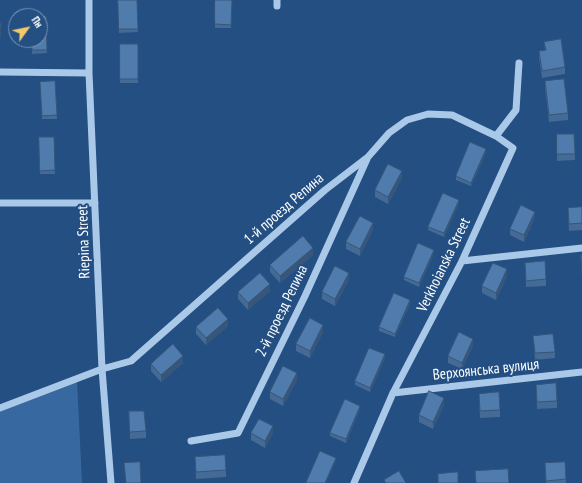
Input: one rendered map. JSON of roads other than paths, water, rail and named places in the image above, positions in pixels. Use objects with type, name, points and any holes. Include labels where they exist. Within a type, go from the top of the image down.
[{"type":"street","name":"Riepina Street","points":[[89,0],[89,73],[102,369],[111,483]]},
{"type":"street","points":[[496,136],[516,110],[519,63]]},
{"type":"street","points":[[0,72],[89,73]]},
{"type":"street","name":"1-й проезд Репина","points":[[0,408],[102,369],[131,361],[324,190],[368,157],[389,133],[407,120],[428,114],[452,114],[496,136]]},
{"type":"street","name":"Verkhoianska Street","points":[[354,483],[393,393],[462,261],[513,148],[496,136]]},
{"type":"street","name":"2-й проезд Репина","points":[[192,441],[238,433],[305,296],[368,157]]},
{"type":"street","points":[[0,203],[95,203]]},
{"type":"street","points":[[462,261],[582,248]]},
{"type":"street","name":"Верхоянська вулиця","points":[[393,393],[582,372]]}]
